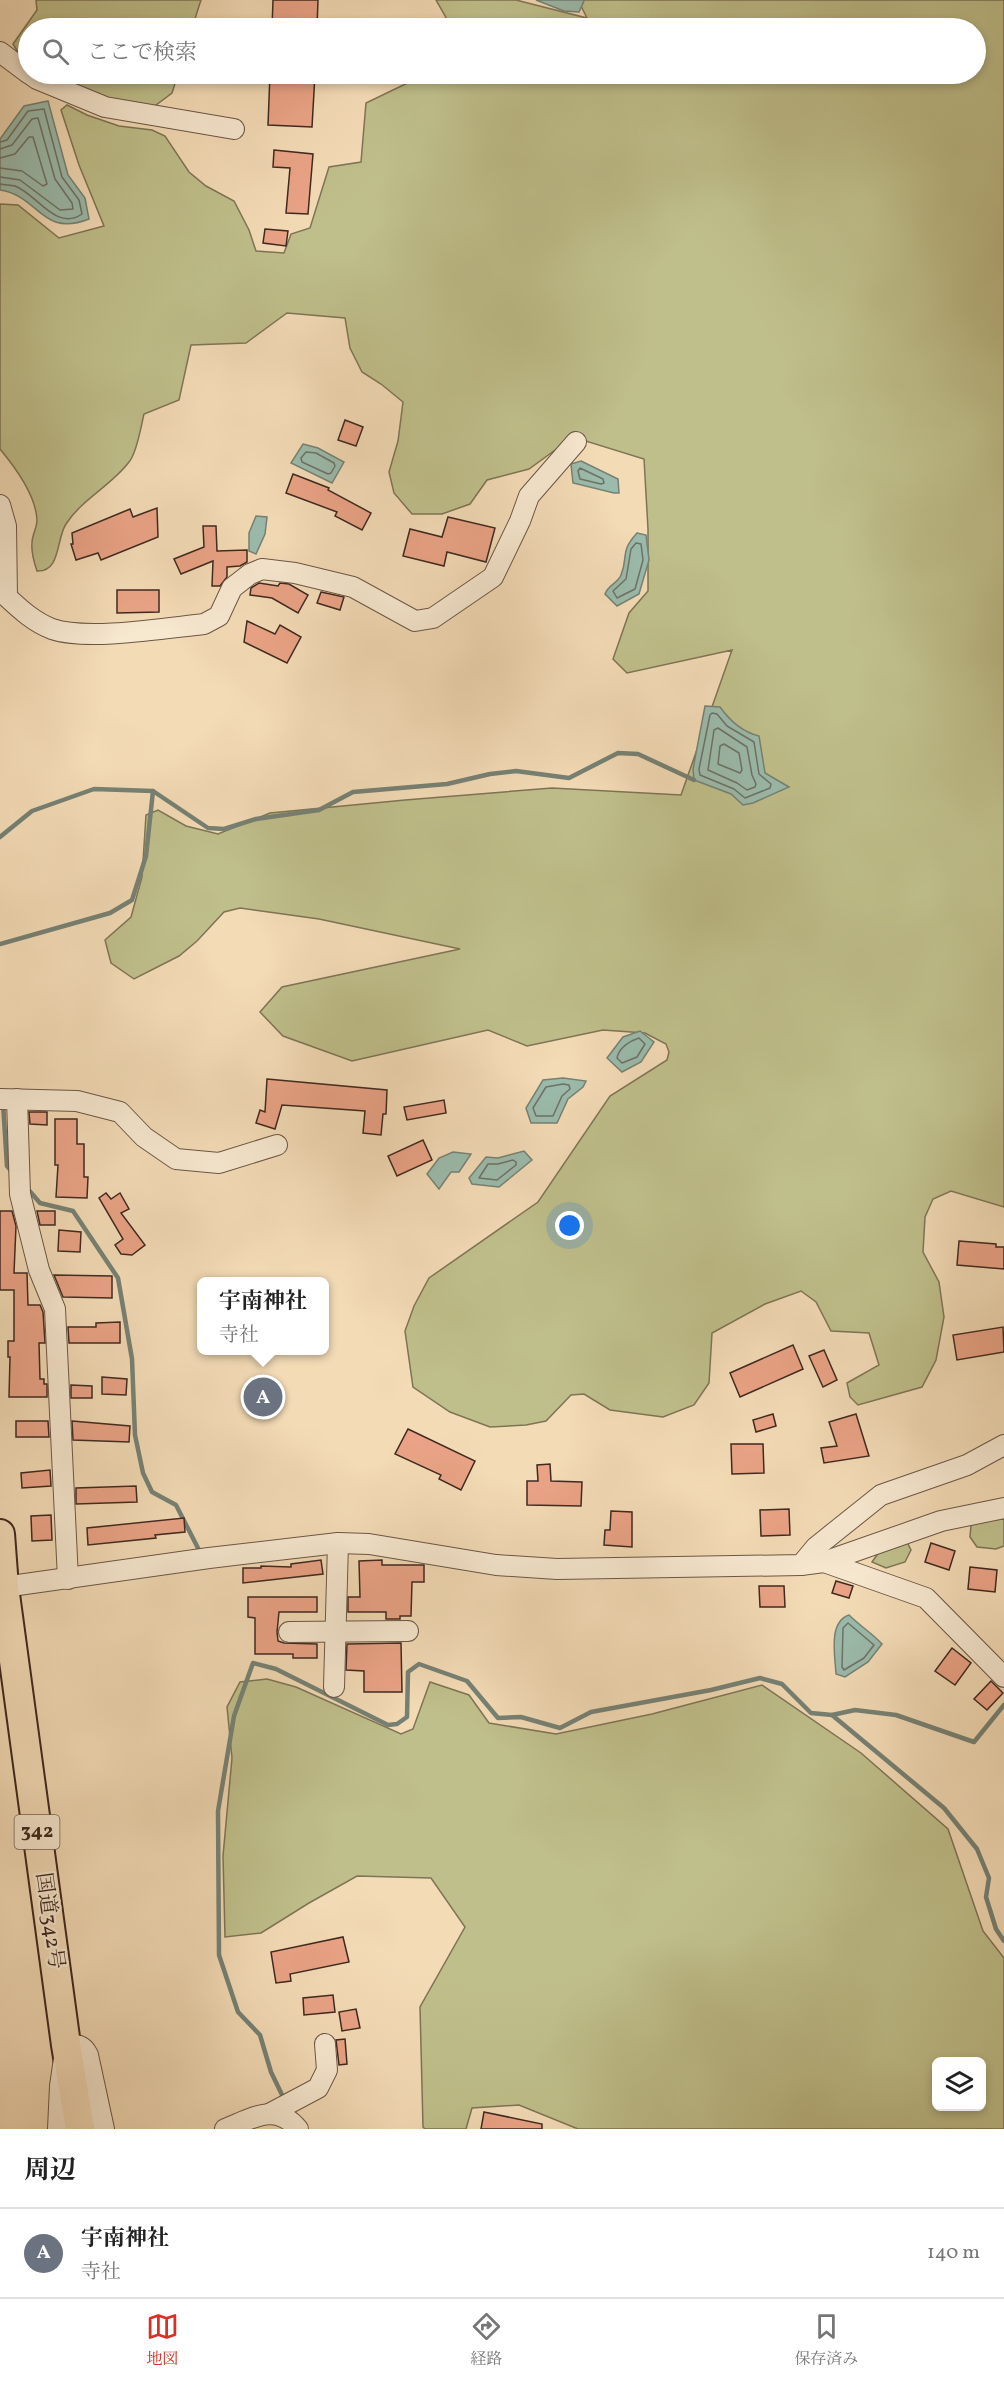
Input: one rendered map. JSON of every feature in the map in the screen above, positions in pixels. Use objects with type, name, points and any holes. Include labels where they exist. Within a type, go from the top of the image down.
[{"type":"highway","name":"国道342号","points":[[0,1534],[4,1587],[66,2045],[80,2129]]},
{"type":"street","points":[[0,52],[18,65]]},
{"type":"street","points":[[49,84],[105,107],[234,129]]},
{"type":"street","points":[[0,505],[6,525],[7,597],[30,618],[54,629],[87,634],[204,624],[219,616],[232,588],[250,574],[262,569],[295,573],[353,587],[415,621],[433,618],[493,577],[520,521],[529,496],[576,442]]},
{"type":"street","points":[[68,1579],[55,1309],[39,1270],[20,1194],[8,1099],[77,1101],[120,1112],[144,1137],[176,1160],[219,1163],[277,1145]]},
{"type":"street","points":[[801,1565],[816,1547],[881,1495],[967,1465],[1004,1445]]},
{"type":"street","points":[[4,1587],[209,1558],[338,1543],[369,1544],[496,1564],[557,1569],[801,1565],[824,1562],[941,1521],[1004,1508]]},
{"type":"street","points":[[334,1687],[338,1543]]},
{"type":"street","points":[[824,1562],[926,1598],[999,1666]]},
{"type":"street","points":[[289,1632],[408,1631]]},
{"type":"street","points":[[225,2129],[269,2114],[318,2088],[327,2070],[325,2044]]},
{"type":"street","points":[[58,2129],[60,2086],[66,2045],[78,2045],[86,2049],[104,2129]]},
{"type":"street","points":[[269,2114],[287,2117],[298,2129]]},
{"type":"green space","points":[[36,0],[201,0],[195,18],[31,18],[37,10]]},
{"type":"green space","points":[[436,0],[516,0],[587,18],[446,18]]},
{"type":"green space","points":[[578,0],[1004,0],[1004,1207],[951,1191],[933,1199],[925,1217],[923,1252],[939,1282],[944,1317],[936,1360],[922,1387],[858,1405],[850,1397],[847,1383],[879,1365],[869,1333],[831,1331],[816,1302],[801,1291],[765,1304],[712,1333],[709,1383],[694,1405],[663,1417],[610,1410],[584,1394],[571,1395],[546,1421],[526,1425],[490,1427],[450,1412],[413,1387],[405,1331],[414,1306],[429,1278],[538,1202],[610,1096],[667,1060],[669,1052],[666,1044],[645,1033],[603,1030],[527,1046],[488,1030],[352,1061],[283,1036],[260,1012],[282,987],[460,949],[319,919],[240,908],[224,912],[197,941],[179,956],[134,979],[111,963],[105,940],[131,917],[142,877],[146,815],[158,810],[186,826],[218,834],[270,813],[405,800],[552,788],[681,795],[732,650],[627,673],[613,659],[629,613],[648,591],[648,529],[644,459],[573,437],[529,469],[487,480],[470,504],[442,514],[412,514],[394,493],[389,472],[398,441],[403,402],[362,372],[350,348],[345,318],[287,313],[246,343],[191,345],[179,400],[144,414],[132,458],[114,478],[88,499],[73,515],[63,530],[54,561],[45,570],[37,571],[32,550],[37,520],[33,501],[18,473],[0,449],[0,204],[18,205],[59,238],[104,226],[79,165],[61,110],[67,105],[119,126],[152,130],[165,136],[189,172],[206,186],[234,201],[249,230],[256,251],[284,253],[291,234],[310,228],[329,167],[361,162],[366,103],[405,84],[986,84],[986,18],[587,18]]},
{"type":"green space","points":[[18,37],[18,52],[13,44]]},
{"type":"green space","points":[[69,84],[175,84],[172,93],[152,108],[118,103]]},
{"type":"green space","points":[[1004,1519],[1004,1546],[996,1549],[977,1547],[970,1537],[971,1525]]},
{"type":"green space","points":[[907,1542],[911,1550],[905,1562],[886,1568],[872,1562],[882,1548]]},
{"type":"green space","points":[[267,1679],[296,1687],[401,1734],[413,1729],[430,1682],[469,1695],[489,1723],[556,1734],[652,1714],[762,1685],[861,1753],[948,1829],[983,1931],[1004,1958],[1004,2129],[578,2129],[519,2105],[472,2108],[466,2129],[425,2129],[423,2127],[420,2007],[465,1927],[431,1878],[357,1876],[261,1933],[225,1937],[223,1856],[232,1758],[227,1707],[240,1682]]},
{"type":"water","points":[[536,0],[584,1],[579,12],[564,11]]},
{"type":"water","points":[[48,101],[68,175],[85,198],[89,219],[73,223],[50,220],[24,200],[0,190],[0,139],[24,106]]},
{"type":"water","points":[[303,444],[318,448],[344,462],[332,483],[291,463]]},
{"type":"water","points":[[581,461],[618,479],[619,493],[573,483],[571,464]]},
{"type":"water","points":[[256,516],[267,517],[265,534],[256,554],[249,551],[249,533]]},
{"type":"water","points":[[637,533],[646,535],[649,560],[639,594],[617,606],[605,594],[608,588],[620,578],[626,550]]},
{"type":"water","points":[[705,706],[720,707],[737,725],[759,736],[765,773],[789,787],[743,805],[731,794],[694,780],[693,769]]},
{"type":"water","points":[[640,1031],[654,1042],[641,1062],[622,1072],[607,1058],[623,1037]]},
{"type":"water","points":[[563,1078],[586,1081],[583,1087],[568,1099],[557,1123],[531,1123],[526,1108],[543,1080]]},
{"type":"water","points":[[524,1151],[532,1160],[499,1187],[472,1184],[469,1178],[486,1157],[498,1158]]},
{"type":"water","points":[[453,1152],[471,1154],[459,1172],[451,1172],[439,1189],[427,1174],[439,1158]]},
{"type":"water","points":[[849,1615],[882,1644],[868,1662],[845,1677],[836,1674],[834,1640],[838,1624]]},
{"type":"building","points":[[273,0],[318,0],[317,18],[272,18]]},
{"type":"building","points":[[270,84],[314,84],[312,127],[268,125]]},
{"type":"building","points":[[274,150],[313,154],[308,214],[286,213],[290,168],[273,167]]},
{"type":"building","points":[[265,229],[288,231],[286,246],[263,243]]},
{"type":"building","points":[[345,420],[363,427],[356,446],[338,440]]},
{"type":"building","points":[[293,474],[329,488],[328,490],[371,513],[362,530],[335,516],[337,512],[286,493]]},
{"type":"building","points":[[157,508],[158,537],[101,560],[98,553],[76,560],[71,544],[73,544],[72,533],[130,509],[133,517]]},
{"type":"building","points":[[448,517],[495,528],[486,562],[447,552],[444,566],[403,556],[410,529],[442,537]]},
{"type":"building","points":[[203,526],[216,526],[217,551],[247,550],[247,562],[240,566],[227,567],[227,577],[220,586],[212,586],[213,561],[181,574],[174,559],[204,547]]},
{"type":"building","points":[[259,583],[278,586],[280,583],[289,584],[308,595],[298,613],[272,598],[250,595],[251,588]]},
{"type":"building","points":[[117,590],[159,590],[159,612],[117,613]]},
{"type":"building","points":[[321,592],[344,597],[340,610],[317,603]]},
{"type":"building","points":[[247,621],[275,634],[280,625],[301,637],[287,663],[244,642]]},
{"type":"building","points":[[267,1079],[387,1090],[386,1114],[383,1114],[381,1135],[363,1133],[365,1111],[282,1105],[275,1129],[256,1123],[260,1110],[265,1112]]},
{"type":"building","points":[[444,1100],[446,1113],[407,1120],[404,1107]]},
{"type":"building","points":[[29,1112],[47,1112],[47,1125],[30,1124]]},
{"type":"building","points":[[55,1119],[77,1119],[77,1144],[84,1144],[84,1177],[88,1177],[87,1198],[56,1197],[58,1165],[55,1165]]},
{"type":"building","points":[[423,1140],[432,1160],[397,1176],[388,1156]]},
{"type":"building","points":[[106,1193],[111,1199],[120,1193],[129,1209],[121,1213],[145,1245],[132,1255],[121,1254],[115,1245],[123,1239],[99,1198]]},
{"type":"building","points":[[0,1211],[12,1211],[16,1226],[14,1273],[27,1273],[28,1305],[40,1305],[43,1312],[45,1343],[39,1343],[40,1379],[44,1379],[44,1384],[47,1384],[47,1397],[9,1397],[8,1341],[14,1341],[14,1290],[0,1290]]},
{"type":"building","points":[[37,1211],[55,1211],[55,1225],[40,1225]]},
{"type":"building","points":[[59,1230],[81,1232],[80,1252],[58,1251]]},
{"type":"building","points":[[959,1241],[996,1244],[996,1247],[1004,1247],[1004,1269],[957,1265]]},
{"type":"building","points":[[54,1275],[112,1276],[112,1298],[63,1297]]},
{"type":"building","points":[[120,1322],[120,1343],[69,1343],[68,1327],[96,1327],[96,1323]]},
{"type":"building","points":[[1003,1327],[1004,1352],[957,1360],[953,1335]]},
{"type":"building","points":[[793,1345],[803,1369],[740,1397],[730,1373]]},
{"type":"building","points":[[824,1350],[837,1380],[823,1387],[809,1356]]},
{"type":"building","points":[[102,1377],[127,1379],[126,1395],[102,1394]]},
{"type":"building","points":[[71,1385],[92,1386],[92,1398],[71,1398]]},
{"type":"building","points":[[773,1414],[776,1426],[756,1432],[753,1420]]},
{"type":"building","points":[[856,1414],[869,1456],[824,1463],[821,1448],[837,1446],[829,1422]]},
{"type":"building","points":[[16,1421],[48,1421],[49,1437],[16,1437]]},
{"type":"building","points":[[72,1421],[130,1426],[129,1442],[73,1440]]},
{"type":"building","points":[[408,1429],[475,1461],[461,1490],[439,1479],[441,1475],[395,1454]]},
{"type":"building","points":[[731,1444],[763,1444],[764,1473],[732,1474]]},
{"type":"building","points":[[550,1464],[551,1481],[582,1482],[581,1506],[527,1505],[527,1481],[538,1481],[537,1465]]},
{"type":"building","points":[[50,1470],[51,1486],[22,1488],[21,1473]]},
{"type":"building","points":[[136,1486],[137,1502],[76,1504],[76,1488]]},
{"type":"building","points":[[789,1509],[790,1535],[761,1536],[760,1510]]},
{"type":"building","points":[[611,1511],[632,1512],[632,1547],[604,1545],[605,1530],[610,1530]]},
{"type":"building","points":[[51,1515],[52,1540],[32,1541],[31,1516]]},
{"type":"building","points":[[184,1518],[185,1532],[155,1535],[156,1538],[88,1545],[87,1528]]},
{"type":"building","points":[[931,1543],[955,1551],[949,1570],[925,1562]]},
{"type":"building","points":[[321,1560],[323,1574],[243,1583],[243,1568],[291,1567],[291,1564]]},
{"type":"building","points":[[382,1560],[382,1565],[424,1565],[424,1582],[412,1582],[411,1616],[386,1619],[386,1612],[348,1612],[348,1597],[360,1597],[359,1561]]},
{"type":"building","points":[[970,1567],[997,1570],[995,1592],[968,1589]]},
{"type":"building","points":[[836,1581],[853,1586],[849,1598],[832,1593]]},
{"type":"building","points":[[759,1586],[784,1586],[785,1607],[760,1607]]},
{"type":"building","points":[[248,1597],[317,1597],[317,1612],[279,1612],[277,1632],[278,1641],[284,1643],[317,1644],[317,1658],[293,1658],[293,1654],[255,1654],[255,1618],[248,1617]]},
{"type":"building","points":[[401,1643],[402,1692],[364,1692],[364,1671],[346,1670],[347,1644]]},
{"type":"building","points":[[952,1648],[971,1663],[955,1685],[935,1671]]},
{"type":"building","points":[[991,1681],[1003,1693],[987,1710],[974,1699]]},
{"type":"building","points":[[343,1937],[349,1962],[290,1974],[291,1981],[276,1983],[271,1952]]},
{"type":"building","points":[[333,1995],[335,2012],[304,2015],[303,1998]]},
{"type":"building","points":[[356,2009],[360,2028],[342,2031],[339,2012]]},
{"type":"building","points":[[345,2039],[347,2064],[339,2065],[336,2040]]},
{"type":"building","points":[[484,2112],[542,2124],[542,2129],[481,2129]]},
{"type":"waterway","points":[[0,837],[32,811],[94,789],[153,791],[208,828],[224,829],[256,819],[319,810],[353,792],[447,784],[490,774],[516,771],[569,778],[618,753],[638,754],[694,780]]},
{"type":"waterway","points":[[0,944],[110,913],[132,900],[146,856],[153,791]]},
{"type":"waterway","points":[[3,1103],[7,1166],[13,1173]]},
{"type":"waterway","points":[[27,1188],[40,1203],[73,1211],[118,1278],[132,1359],[135,1435],[143,1473],[152,1492],[176,1505],[200,1552]]},
{"type":"waterway","points":[[285,2101],[271,2072],[260,2035],[238,2012],[219,1955],[218,1811],[234,1716],[253,1663],[276,1669],[388,1725],[397,1724],[407,1717],[408,1672],[419,1664],[467,1681],[498,1718],[521,1717],[560,1728],[591,1712],[711,1690],[760,1678],[782,1684],[811,1713],[832,1715],[944,1808],[977,1849],[989,1878],[986,1897],[996,1929],[1004,1941]]},
{"type":"waterway","points":[[832,1715],[855,1710],[896,1715],[974,1742],[1004,1705]]},
{"type":"place","name":"宇南神社","points":[[263,1397]]}]
